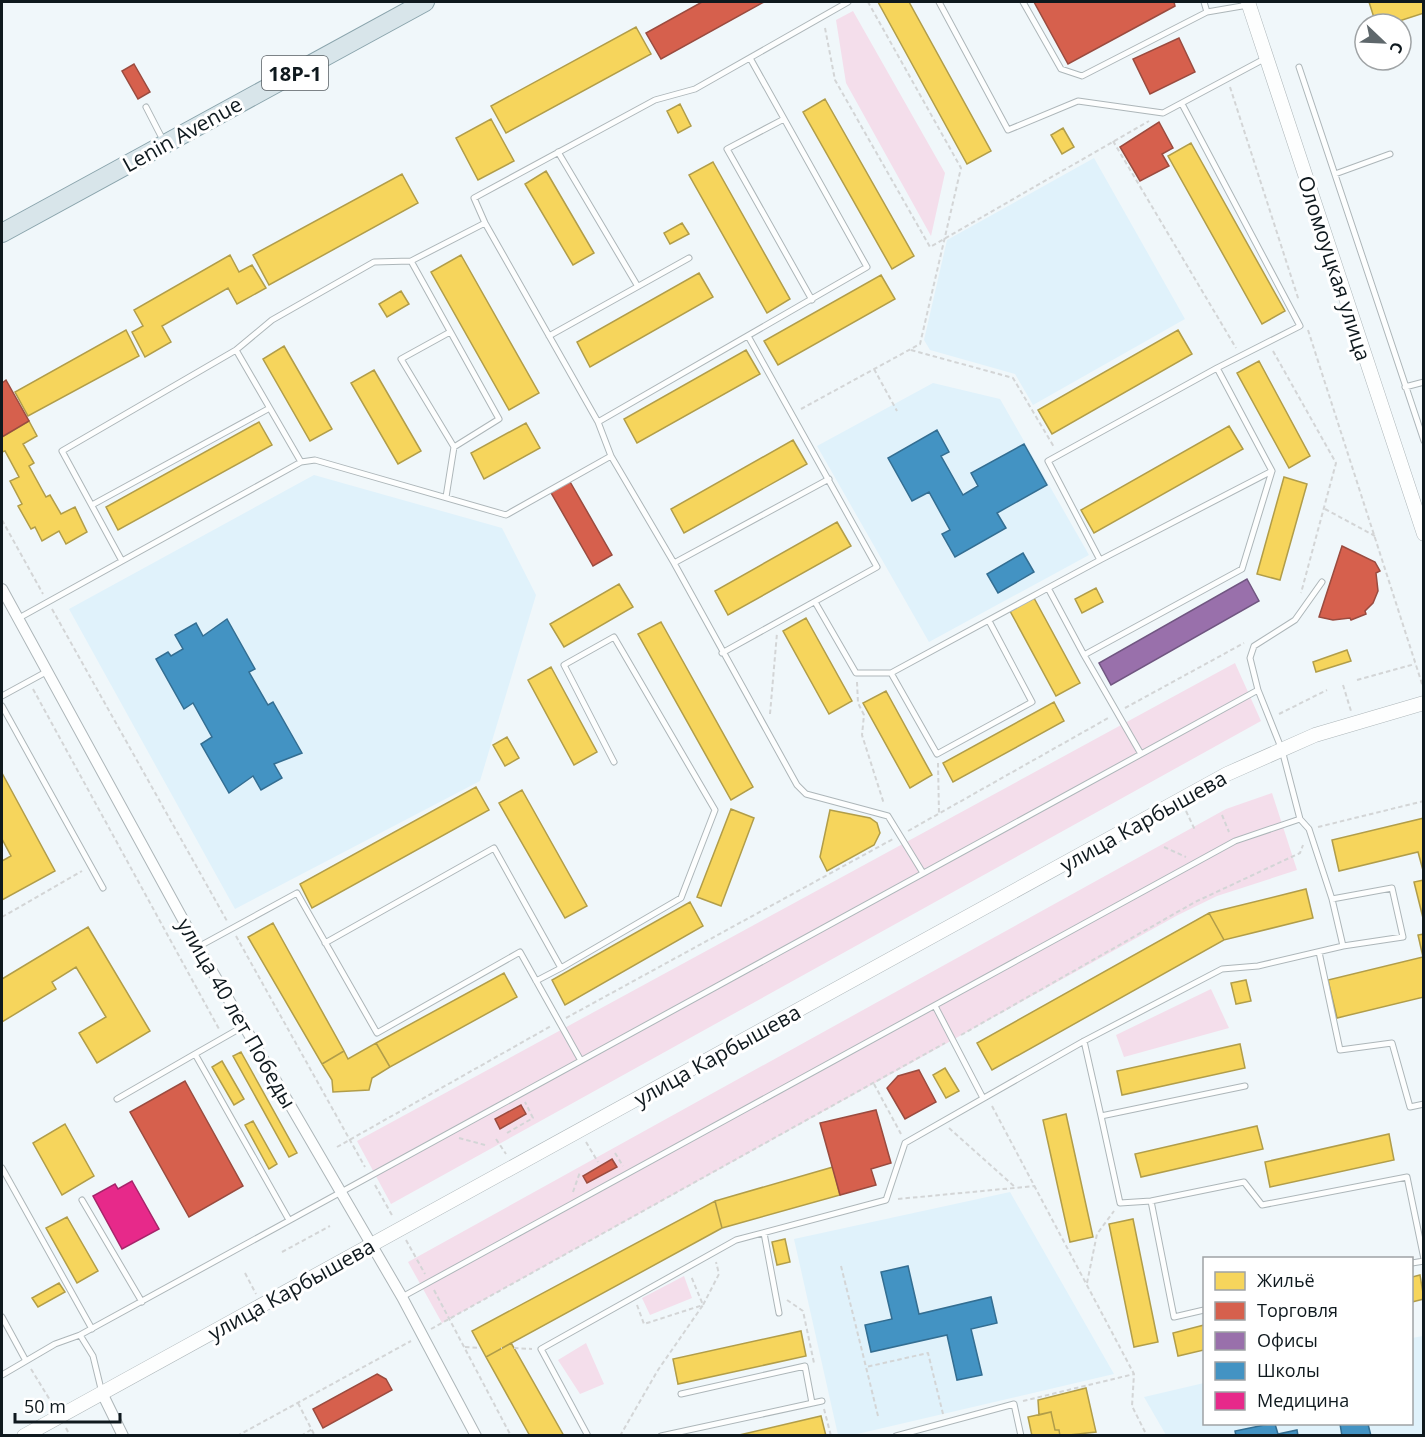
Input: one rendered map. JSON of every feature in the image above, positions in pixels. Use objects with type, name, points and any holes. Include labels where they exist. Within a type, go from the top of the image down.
[{"type":"main road","name":"Lenin Avenue","points":[[2,233],[425,2]]},
{"type":"street","name":"Оломоуцкая улица","points":[[1248,3],[1424,534]]},
{"type":"street","name":"улица 40 лет Победы","points":[[2,589],[198,947],[402,1297],[476,1436]]},
{"type":"street","name":"улица Карбышева","points":[[24,1436],[1180,800],[1315,735],[1424,703]]},
{"type":"street","points":[[102,1393],[123,1436]]},
{"type":"lane","points":[[848,2],[840,4],[695,89],[655,100],[474,198],[485,223],[598,422],[611,456],[674,563],[767,735],[797,785],[806,795],[888,816],[923,873]]},
{"type":"lane","points":[[939,2],[1008,130],[1078,101],[1163,113],[1266,58]]},
{"type":"lane","points":[[1023,2],[1061,69],[1082,76],[1207,12],[1248,3]]},
{"type":"lane","points":[[1204,2],[1207,12]]},
{"type":"lane","points":[[598,422],[867,267],[750,58]]},
{"type":"lane","points":[[1299,67],[1424,441]]},
{"type":"lane","points":[[1100,560],[1048,460],[1267,340],[1300,326],[1182,104]]},
{"type":"lane","points":[[146,107],[165,144]]},
{"type":"lane","points":[[784,119],[728,149],[812,300]]},
{"type":"lane","points":[[558,152],[637,285]]},
{"type":"lane","points":[[1335,174],[1390,154]]},
{"type":"lane","points":[[122,561],[62,451],[236,350],[272,320],[374,262],[411,261],[485,223]]},
{"type":"lane","points":[[549,336],[689,258]]},
{"type":"lane","points":[[411,261],[499,419],[454,447]]},
{"type":"lane","points":[[446,497],[454,447],[401,359],[450,332]]},
{"type":"lane","points":[[722,653],[877,567],[748,336]]},
{"type":"lane","points":[[236,350],[268,409],[301,462]]},
{"type":"lane","points":[[1084,655],[1242,569],[1272,471],[1217,368]]},
{"type":"lane","points":[[1405,387],[1424,382]]},
{"type":"lane","points":[[92,505],[268,409]]},
{"type":"lane","points":[[17,619],[301,462],[315,460],[506,515],[611,456]]},
{"type":"lane","points":[[814,602],[856,673],[891,673],[1100,560],[1272,471]]},
{"type":"lane","points":[[674,563],[829,479]]},
{"type":"lane","points":[[1322,582],[1295,620],[1254,646],[1250,658],[1258,690],[1282,750],[1300,819],[1309,829],[1332,899],[1343,946]]},
{"type":"lane","points":[[1048,588],[1141,754]]},
{"type":"lane","points":[[891,673],[937,754],[1032,702],[989,621]]},
{"type":"lane","points":[[536,981],[681,898],[715,810],[614,637],[564,665],[615,762]]},
{"type":"lane","points":[[2,696],[46,672]]},
{"type":"lane","points":[[2,1375],[55,1344],[80,1335],[142,1302],[521,1094],[580,1059],[1258,690]]},
{"type":"lane","points":[[2,706],[103,888]]},
{"type":"lane","points":[[402,1297],[1197,862],[1233,843],[1300,819]]},
{"type":"lane","points":[[325,943],[494,848],[561,968]]},
{"type":"lane","points":[[588,1436],[541,1349],[736,1240],[886,1200],[905,1143],[1084,1041],[1222,969],[1258,966],[1343,946],[1403,936],[1392,888],[1332,899]]},
{"type":"lane","points":[[198,947],[297,893],[377,1033],[520,952],[580,1059]]},
{"type":"lane","points":[[1319,952],[1340,1050],[1392,1043],[1410,1107],[1424,1104]]},
{"type":"lane","points":[[935,1006],[985,1097]]},
{"type":"lane","points":[[117,1099],[244,1026]]},
{"type":"lane","points":[[1084,1041],[1120,1203],[1151,1201],[1244,1182],[1262,1205],[1407,1177],[1424,1260]]},
{"type":"lane","points":[[195,1054],[290,1220]]},
{"type":"lane","points":[[1101,1116],[1245,1086]]},
{"type":"lane","points":[[2,1168],[92,1329]]},
{"type":"lane","points":[[82,1200],[142,1302]]},
{"type":"lane","points":[[1151,1201],[1174,1317],[1203,1310]]},
{"type":"lane","points":[[764,1233],[779,1313]]},
{"type":"lane","points":[[2,1317],[26,1361]]},
{"type":"lane","points":[[80,1335],[93,1356],[102,1393]]},
{"type":"lane","points":[[681,1394],[805,1366],[812,1403]]},
{"type":"lane","points":[[661,1436],[822,1401]]},
{"type":"lane","points":[[896,1436],[1014,1404],[1021,1436]]},
{"type":"path","points":[[793,414],[920,344],[961,168],[868,2]]},
{"type":"path","points":[[823,16],[835,80],[930,247],[1163,113]]},
{"type":"path","points":[[1113,141],[1240,355]]},
{"type":"path","points":[[1267,340],[1336,463],[1301,593]]},
{"type":"path","points":[[910,350],[1013,378],[1058,455]]},
{"type":"path","points":[[874,369],[897,411]]},
{"type":"path","points":[[1324,508],[1375,536],[1424,690]]},
{"type":"path","points":[[2,520],[429,1281],[511,1436]]},
{"type":"path","points":[[767,735],[777,624]]},
{"type":"path","points":[[337,1148],[559,1022],[939,814],[1253,638]]},
{"type":"path","points":[[1357,680],[1415,664]]},
{"type":"path","points":[[856,673],[858,703],[864,715],[862,735],[888,816]]},
{"type":"path","points":[[29,681],[224,1038]]},
{"type":"path","points":[[1343,685],[1355,722]]},
{"type":"path","points":[[1269,718],[1328,690]]},
{"type":"path","points":[[937,754],[939,814]]},
{"type":"path","points":[[1180,800],[1196,830]]},
{"type":"path","points":[[237,1436],[874,1084],[1195,902],[1300,853],[1309,829],[1424,801]]},
{"type":"path","points":[[1222,815],[1233,843]]},
{"type":"path","points":[[1164,847],[1197,862]]},
{"type":"path","points":[[2,917],[91,866]]},
{"type":"path","points":[[874,1084],[905,1143]]},
{"type":"path","points":[[507,1133],[533,1118],[521,1094]]},
{"type":"path","points":[[985,1097],[1035,1186],[1134,1374],[1132,1406],[1148,1436]]},
{"type":"path","points":[[942,1122],[1016,1188]]},
{"type":"path","points":[[580,1130],[598,1162]]},
{"type":"path","points":[[447,1135],[485,1145]]},
{"type":"path","points":[[496,1139],[513,1167]]},
{"type":"path","points":[[615,1153],[627,1174]]},
{"type":"path","points":[[569,1205],[580,1172]]},
{"type":"path","points":[[886,1200],[1035,1186]]},
{"type":"path","points":[[1087,1283],[1097,1234],[1120,1203]]},
{"type":"path","points":[[282,1252],[330,1226]]},
{"type":"path","points":[[620,1436],[658,1370],[704,1305],[719,1274],[713,1253]]},
{"type":"path","points":[[841,1266],[878,1416]]},
{"type":"path","points":[[687,1268],[704,1305]]},
{"type":"path","points":[[244,1273],[261,1305]]},
{"type":"path","points":[[776,1292],[803,1311],[814,1361]]},
{"type":"path","points":[[634,1298],[644,1324],[704,1305]]},
{"type":"path","points":[[465,1347],[480,1348]]},
{"type":"path","points":[[514,1348],[541,1349]]},
{"type":"path","points":[[866,1367],[928,1353],[945,1422]]},
{"type":"path","points":[[26,1361],[70,1436]]},
{"type":"path","points":[[1014,1404],[1134,1374]]},
{"type":"path","points":[[298,1403],[315,1436]]},
{"type":"path","points":[[301,1436],[312,1429]]},
{"type":"shaded area","points":[[853,11],[945,173],[931,236],[846,83],[836,20]]},
{"type":"shaded area","points":[[1094,158],[1185,319],[1033,405],[1015,374],[930,350],[924,340],[947,240]]},
{"type":"shaded area","points":[[933,383],[1000,399],[1089,555],[929,642],[817,446]]},
{"type":"shaded area","points":[[314,475],[502,528],[536,595],[480,781],[235,909],[69,609]]},
{"type":"shaded area","points":[[1235,663],[1261,721],[391,1204],[357,1141]]},
{"type":"shaded area","points":[[1272,793],[1297,870],[1217,896],[1178,915],[442,1323],[408,1262],[1226,809]]},
{"type":"shaded area","points":[[1211,989],[1229,1028],[1124,1057],[1116,1035]]},
{"type":"shaded area","points":[[1010,1192],[1114,1374],[853,1435],[838,1435],[794,1239]]},
{"type":"shaded area","points":[[684,1276],[692,1298],[650,1315],[642,1298]]},
{"type":"shaded area","points":[[1423,1336],[1423,1435],[1166,1435],[1144,1397],[1203,1383],[1203,1425],[1413,1425],[1413,1338]]},
{"type":"shaded area","points":[[586,1343],[604,1384],[580,1394],[558,1360]]},
{"type":"building: Жильё","points":[[878,2],[909,2],[991,151],[967,164]]},
{"type":"building: Жильё","points":[[1369,2],[1424,2],[1424,13],[1413,17],[1413,12],[1372,12]]},
{"type":"building: Жильё","points":[[636,27],[651,54],[506,133],[491,106]]},
{"type":"building: Жильё","points":[[825,99],[914,256],[892,269],[803,112]]},
{"type":"building: Жильё","points":[[680,104],[691,126],[678,133],[667,111]]},
{"type":"building: Жильё","points":[[491,119],[514,161],[478,180],[456,138]]},
{"type":"building: Жильё","points":[[1063,128],[1074,147],[1062,154],[1051,135]]},
{"type":"building: Жильё","points":[[1191,143],[1285,311],[1262,324],[1168,156]]},
{"type":"building: Жильё","points":[[713,162],[790,299],[767,313],[689,175]]},
{"type":"building: Жильё","points":[[546,171],[594,253],[573,265],[525,184]]},
{"type":"building: Жильё","points":[[402,174],[418,203],[269,285],[253,255]]},
{"type":"building: Жильё","points":[[682,223],[689,234],[670,244],[664,233]]},
{"type":"building: Жильё","points":[[230,255],[239,272],[252,265],[266,288],[237,304],[228,288],[162,326],[171,342],[145,357],[132,332],[143,326],[134,310]]},
{"type":"building: Жильё","points":[[461,255],[539,393],[509,410],[431,272]]},
{"type":"building: Жильё","points":[[699,273],[713,297],[590,367],[577,342]]},
{"type":"building: Жильё","points":[[881,275],[895,299],[778,365],[764,341]]},
{"type":"building: Жильё","points":[[401,291],[409,304],[387,317],[379,304]]},
{"type":"building: Жильё","points":[[126,330],[139,356],[28,416],[15,392]]},
{"type":"building: Жильё","points":[[1178,330],[1192,354],[1052,434],[1038,410]]},
{"type":"building: Жильё","points":[[284,346],[332,429],[310,441],[263,359]]},
{"type":"building: Жильё","points":[[746,350],[760,374],[637,443],[624,419]]},
{"type":"building: Жильё","points":[[1259,361],[1310,456],[1289,468],[1237,373]]},
{"type":"building: Жильё","points":[[374,370],[421,451],[398,464],[351,383]]},
{"type":"building: Жильё","points":[[29,421],[37,436],[23,444],[34,463],[29,466],[46,497],[50,495],[61,514],[75,507],[87,532],[66,544],[59,531],[42,541],[35,527],[31,529],[18,506],[22,504],[10,481],[19,477],[5,451],[2,452],[2,437]]},
{"type":"building: Жильё","points":[[259,422],[272,445],[118,530],[106,507]]},
{"type":"building: Жильё","points":[[526,423],[540,448],[484,479],[471,453]]},
{"type":"building: Жильё","points":[[1229,426],[1243,449],[1094,533],[1081,510]]},
{"type":"building: Жильё","points":[[793,440],[807,464],[684,533],[671,509]]},
{"type":"building: Жильё","points":[[1284,477],[1307,484],[1280,580],[1257,574]]},
{"type":"building: Жильё","points":[[837,522],[851,546],[728,615],[715,591]]},
{"type":"building: Жильё","points":[[619,584],[633,607],[564,647],[550,624]]},
{"type":"building: Жильё","points":[[1096,588],[1103,602],[1082,613],[1075,599]]},
{"type":"building: Жильё","points":[[1034,598],[1080,683],[1056,696],[1010,611]]},
{"type":"building: Жильё","points":[[806,618],[852,701],[829,714],[783,631]]},
{"type":"building: Жильё","points":[[661,622],[753,787],[731,800],[638,634]]},
{"type":"building: Жильё","points":[[1347,650],[1351,661],[1316,672],[1313,662]]},
{"type":"building: Жильё","points":[[551,667],[597,752],[574,765],[528,680]]},
{"type":"building: Жильё","points":[[886,691],[932,775],[910,788],[863,703]]},
{"type":"building: Жильё","points":[[1054,702],[1064,721],[953,782],[943,763]]},
{"type":"building: Жильё","points":[[507,737],[519,758],[505,766],[493,745]]},
{"type":"building: Жильё","points":[[2,773],[55,871],[2,900],[2,861],[11,856],[2,839]]},
{"type":"building: Жильё","points":[[476,787],[489,810],[312,908],[300,884]]},
{"type":"building: Жильё","points":[[522,790],[587,906],[565,918],[499,803]]},
{"type":"building: Жильё","points":[[731,809],[754,818],[721,906],[697,897]]},
{"type":"building: Жильё","points":[[830,810],[870,818],[877,823],[880,833],[874,845],[827,871],[820,857]]},
{"type":"building: Жильё","points":[[1424,818],[1424,874],[1418,852],[1339,871],[1332,840]]},
{"type":"building: Жильё","points":[[1424,880],[1424,922],[1414,882]]},
{"type":"building: Жильё","points":[[1306,889],[1313,918],[1224,940],[1209,913]]},
{"type":"building: Жильё","points":[[690,902],[703,926],[565,1005],[552,980]]},
{"type":"building: Жильё","points":[[1209,913],[1224,940],[992,1070],[977,1043]]},
{"type":"building: Жильё","points":[[273,923],[344,1051],[322,1064],[248,937]]},
{"type":"building: Жильё","points":[[88,927],[150,1031],[97,1063],[79,1033],[106,1017],[76,967],[52,982],[56,989],[2,1022],[2,979]]},
{"type":"building: Жильё","points":[[1424,934],[1424,997],[1337,1018],[1328,980],[1423,957],[1418,935]]},
{"type":"building: Жильё","points":[[504,973],[517,997],[390,1067],[376,1043]]},
{"type":"building: Жильё","points":[[1246,980],[1251,1001],[1236,1004],[1231,983]]},
{"type":"building: Жильё","points":[[376,1043],[390,1067],[372,1078],[369,1090],[333,1092],[332,1080],[322,1064],[344,1051],[348,1059]]},
{"type":"building: Жильё","points":[[1240,1044],[1245,1068],[1122,1095],[1117,1071]]},
{"type":"building: Жильё","points":[[241,1052],[297,1153],[289,1157],[233,1056]]},
{"type":"building: Жильё","points":[[222,1061],[244,1099],[234,1105],[212,1067]]},
{"type":"building: Жильё","points":[[945,1068],[959,1091],[946,1098],[933,1075]]},
{"type":"building: Жильё","points":[[1066,1114],[1093,1237],[1070,1242],[1043,1120]]},
{"type":"building: Жильё","points":[[253,1121],[277,1164],[269,1169],[245,1125]]},
{"type":"building: Жильё","points":[[65,1124],[94,1176],[62,1195],[33,1143]]},
{"type":"building: Жильё","points":[[1257,1126],[1263,1149],[1141,1177],[1135,1154]]},
{"type":"building: Жильё","points":[[1389,1134],[1394,1160],[1270,1187],[1265,1162]]},
{"type":"building: Жильё","points":[[833,1167],[840,1195],[722,1228],[715,1201]]},
{"type":"building: Жильё","points":[[715,1201],[722,1228],[486,1357],[472,1331]]},
{"type":"building: Жильё","points":[[67,1217],[98,1271],[77,1283],[46,1228]]},
{"type":"building: Жильё","points":[[1133,1219],[1158,1342],[1134,1347],[1109,1224]]},
{"type":"building: Жильё","points":[[785,1239],[790,1262],[777,1265],[772,1242]]},
{"type":"building: Жильё","points":[[1420,1275],[1424,1299],[1413,1302],[1413,1277]]},
{"type":"building: Жильё","points":[[59,1283],[65,1292],[38,1307],[32,1298]]},
{"type":"building: Жильё","points":[[1203,1325],[1203,1350],[1178,1356],[1173,1333]]},
{"type":"building: Жильё","points":[[801,1331],[806,1356],[678,1384],[673,1359]]},
{"type":"building: Жильё","points":[[511,1343],[564,1436],[530,1436],[486,1357]]},
{"type":"building: Жильё","points":[[1086,1388],[1096,1432],[1060,1436],[1059,1430],[1055,1430],[1051,1412],[1039,1415],[1038,1400]]},
{"type":"building: Жильё","points":[[1051,1412],[1055,1430],[1059,1430],[1060,1436],[1032,1436],[1028,1417]]},
{"type":"building: Жильё","points":[[821,1416],[826,1436],[735,1436]]},
{"type":"building: Торговля","points":[[702,2],[764,2],[661,59],[646,33]]},
{"type":"building: Торговля","points":[[1034,2],[1174,2],[1175,6],[1068,64]]},
{"type":"building: Торговля","points":[[1179,38],[1195,72],[1150,94],[1133,59]]},
{"type":"building: Торговля","points":[[134,64],[150,92],[138,99],[122,71]]},
{"type":"building: Торговля","points":[[1159,122],[1173,148],[1162,154],[1169,166],[1140,181],[1120,147]]},
{"type":"building: Торговля","points":[[6,380],[29,421],[2,437],[2,383]]},
{"type":"building: Торговля","points":[[569,480],[612,555],[593,566],[550,491]]},
{"type":"building: Торговля","points":[[1342,546],[1375,562],[1380,571],[1376,573],[1378,591],[1373,603],[1365,611],[1366,614],[1351,620],[1350,618],[1333,620],[1319,617]]},
{"type":"building: Торговля","points":[[919,1070],[936,1102],[905,1119],[887,1088],[898,1076]]},
{"type":"building: Торговля","points":[[185,1081],[243,1186],[189,1217],[130,1112]]},
{"type":"building: Торговля","points":[[521,1105],[526,1114],[500,1129],[495,1119]]},
{"type":"building: Торговля","points":[[876,1110],[891,1163],[871,1169],[876,1185],[840,1195],[820,1123]]},
{"type":"building: Торговля","points":[[612,1159],[617,1167],[587,1183],[583,1176]]},
{"type":"building: Торговля","points":[[377,1374],[386,1379],[392,1390],[323,1428],[313,1409]]},
{"type":"building: Офисы","points":[[1247,579],[1259,601],[1111,685],[1099,663]]},
{"type":"building: Школы","points":[[937,430],[949,452],[941,456],[963,495],[978,486],[971,473],[1024,444],[1047,485],[997,513],[1006,528],[955,557],[942,534],[950,530],[929,492],[912,501],[888,458]]},
{"type":"building: Школы","points":[[1023,553],[1034,572],[998,593],[987,574]]},
{"type":"building: Школы","points":[[227,619],[255,669],[249,672],[268,705],[273,702],[302,753],[274,764],[282,778],[261,790],[253,776],[229,793],[201,744],[212,737],[193,703],[184,709],[156,659],[168,652],[171,656],[183,649],[175,635],[196,623],[203,636]]},
{"type":"building: Школы","points":[[908,1266],[919,1314],[991,1297],[997,1323],[971,1329],[982,1375],[957,1380],[947,1335],[871,1352],[865,1325],[892,1319],[881,1272]]},
{"type":"building: Школы","points":[[1275,1425],[1278,1434],[1297,1430],[1298,1436],[1236,1436],[1235,1431]]},
{"type":"building: Школы","points":[[1340,1425],[1368,1425],[1371,1436],[1342,1436]]},
{"type":"building: Медицина","points":[[132,1181],[159,1229],[122,1249],[93,1196],[115,1184],[118,1189]]}]
